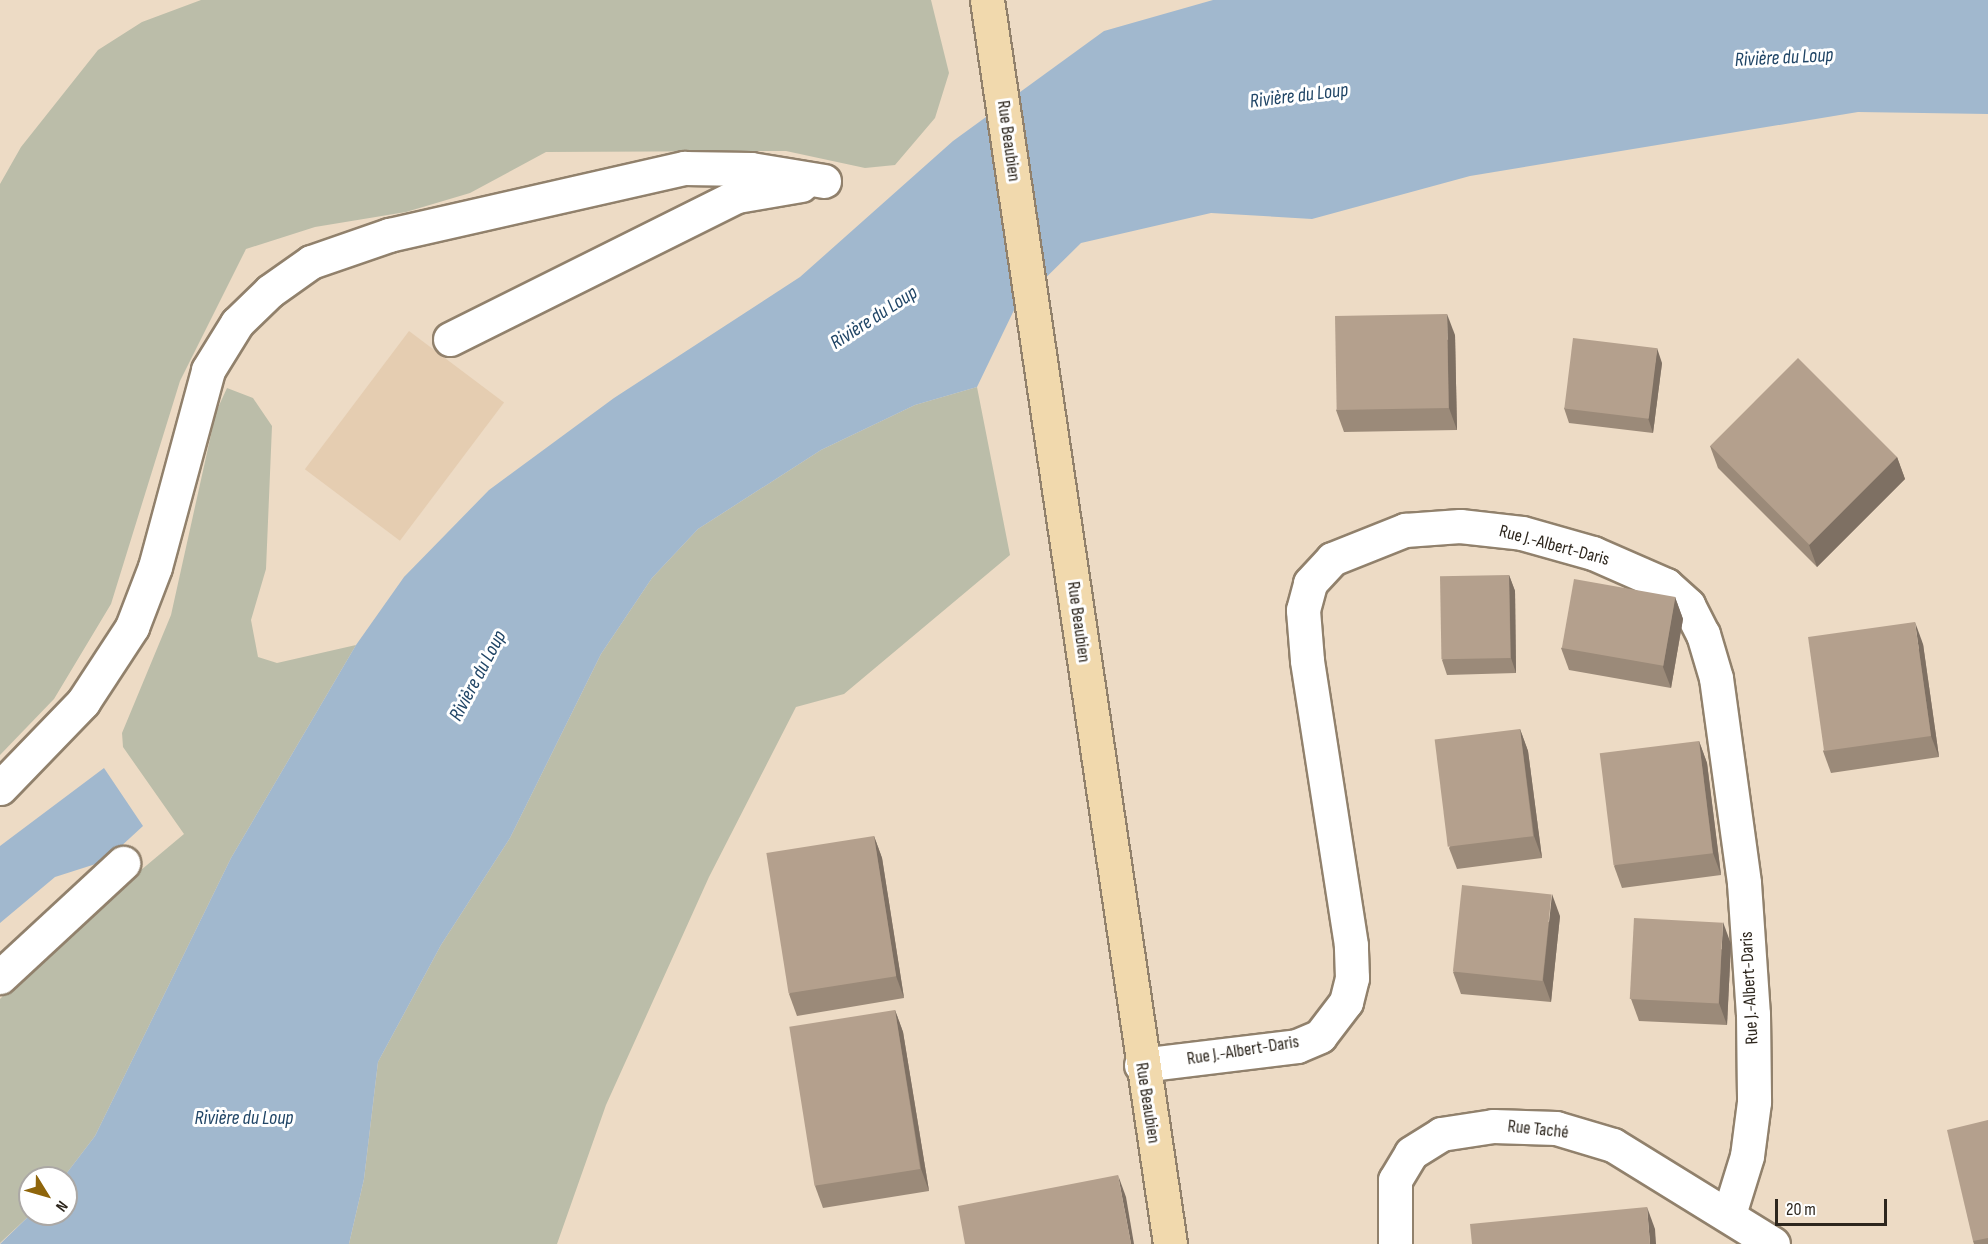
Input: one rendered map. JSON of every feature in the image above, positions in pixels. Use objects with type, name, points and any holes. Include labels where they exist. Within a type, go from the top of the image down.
[{"type":"main road","name":"Rue Beaubien","points":[[987,0],[1141,1065],[1170,1244]]},
{"type":"street","points":[[0,788],[83,702],[132,627],[155,567],[208,370],[237,323],[270,291],[311,262],[389,235],[684,168],[751,169],[824,182],[737,196],[450,339]]},
{"type":"street","name":"Rue J.-Albert-Daris","points":[[1141,1065],[1297,1046],[1320,1036],[1346,1002],[1352,978],[1351,945],[1307,660],[1303,610],[1310,584],[1332,559],[1405,530],[1460,526],[1522,533],[1593,553],[1666,585],[1688,605],[1703,634],[1716,678],[1744,883],[1753,1014],[1754,1102],[1747,1156],[1729,1214]]},
{"type":"street","points":[[0,977],[123,864]]},
{"type":"street","name":"Rue Taché","points":[[1395,1244],[1395,1180],[1411,1153],[1441,1134],[1493,1126],[1556,1128],[1613,1145],[1729,1214],[1773,1244]]},
{"type":"shaded area","points":[[409,331],[504,403],[400,541],[305,469]]},
{"type":"green space","points":[[201,0],[931,0],[949,73],[935,118],[895,165],[865,168],[786,151],[546,152],[470,193],[406,212],[315,227],[246,249],[180,381],[111,604],[54,699],[0,755],[0,184],[21,147],[98,50],[142,22]]},
{"type":"green space","points":[[977,387],[1010,555],[844,694],[796,707],[709,877],[606,1105],[557,1244],[349,1244],[364,1179],[378,1062],[441,945],[510,838],[601,654],[652,578],[698,529],[821,450],[915,405]]},
{"type":"green space","points":[[227,388],[253,398],[272,426],[266,569],[251,620],[258,657],[277,663],[356,645],[231,858],[95,1136],[72,1166],[18,1166],[18,1226],[0,1243],[0,999],[48,948],[184,834],[123,747],[122,733],[171,615],[216,412]]},
{"type":"water","name":"Rivière du Loup","points":[[1213,0],[1988,0],[1988,114],[1858,112],[1470,176],[1312,219],[1211,213],[1081,243],[1015,308],[977,387],[915,405],[821,450],[698,529],[652,578],[601,654],[510,838],[441,945],[378,1062],[364,1179],[349,1244],[0,1244],[19,1226],[78,1226],[78,1166],[72,1166],[95,1136],[231,858],[356,645],[404,577],[489,490],[614,398],[800,277],[953,141],[1104,31]]},
{"type":"water","points":[[104,768],[143,826],[105,861],[55,877],[0,923],[0,846]]},
{"type":"building","points":[[1447,314],[1449,408],[1337,410],[1335,316]]},
{"type":"building","points":[[1573,338],[1657,348],[1649,419],[1564,408]]},
{"type":"building","points":[[1798,358],[1897,457],[1809,545],[1710,446]]},
{"type":"building","points":[[1509,575],[1510,658],[1441,659],[1440,576]]},
{"type":"building","points":[[1574,579],[1675,597],[1663,666],[1562,648]]},
{"type":"building","points":[[1915,622],[1931,736],[1824,751],[1808,637]]},
{"type":"building","points":[[1520,729],[1533,836],[1448,847],[1435,739]]},
{"type":"building","points":[[1699,741],[1713,853],[1614,865],[1600,753]]},
{"type":"building","points":[[874,836],[896,976],[789,993],[766,853]]},
{"type":"building","points":[[1462,885],[1552,894],[1542,981],[1453,972]]},
{"type":"building","points":[[1634,918],[1723,923],[1719,1004],[1630,999]]},
{"type":"building","points":[[895,1010],[920,1169],[815,1186],[789,1027]]},
{"type":"building","points":[[1988,1120],[1988,1238],[1973,1241],[1947,1130]]},
{"type":"building","points":[[1118,1175],[1131,1244],[965,1244],[958,1206]]},
{"type":"building","points":[[1647,1207],[1650,1244],[1472,1244],[1470,1224]]}]
